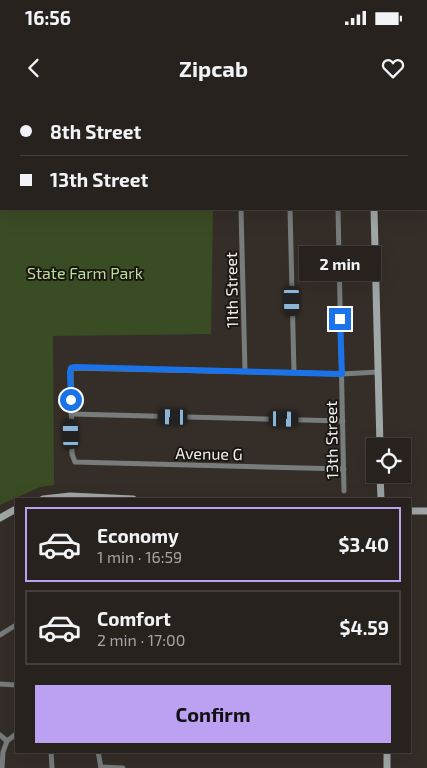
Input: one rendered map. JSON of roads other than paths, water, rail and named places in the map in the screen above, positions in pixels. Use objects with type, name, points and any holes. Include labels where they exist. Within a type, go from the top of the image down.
[{"type":"street","name":"11th Street","points":[[241,210],[245,371]]},
{"type":"street","points":[[290,210],[294,372]]},
{"type":"street","name":"13th Street","points":[[338,210],[344,491]]},
{"type":"street","points":[[374,210],[380,438]]},
{"type":"street","points":[[342,421],[71,414],[72,368],[342,374],[378,372]]},
{"type":"street","name":"Avenue G","points":[[71,414],[74,461],[344,469]]},
{"type":"street","points":[[380,483],[381,498]]},
{"type":"street","points":[[52,498],[70,496],[112,498]]},
{"type":"street","points":[[0,518],[15,510]]},
{"type":"street","points":[[411,511],[427,511]]},
{"type":"street","points":[[0,635],[15,626]]},
{"type":"street","points":[[0,684],[15,685]]},
{"type":"street","points":[[0,735],[7,741]]},
{"type":"street","points":[[2,768],[3,752],[7,741],[15,735]]},
{"type":"street","points":[[51,753],[52,768]]},
{"type":"street","points":[[98,753],[101,768],[123,768]]},
{"type":"street","points":[[387,753],[388,768]]},
{"type":"park label","name":"State Farm Park","points":[[85,272]]}]
